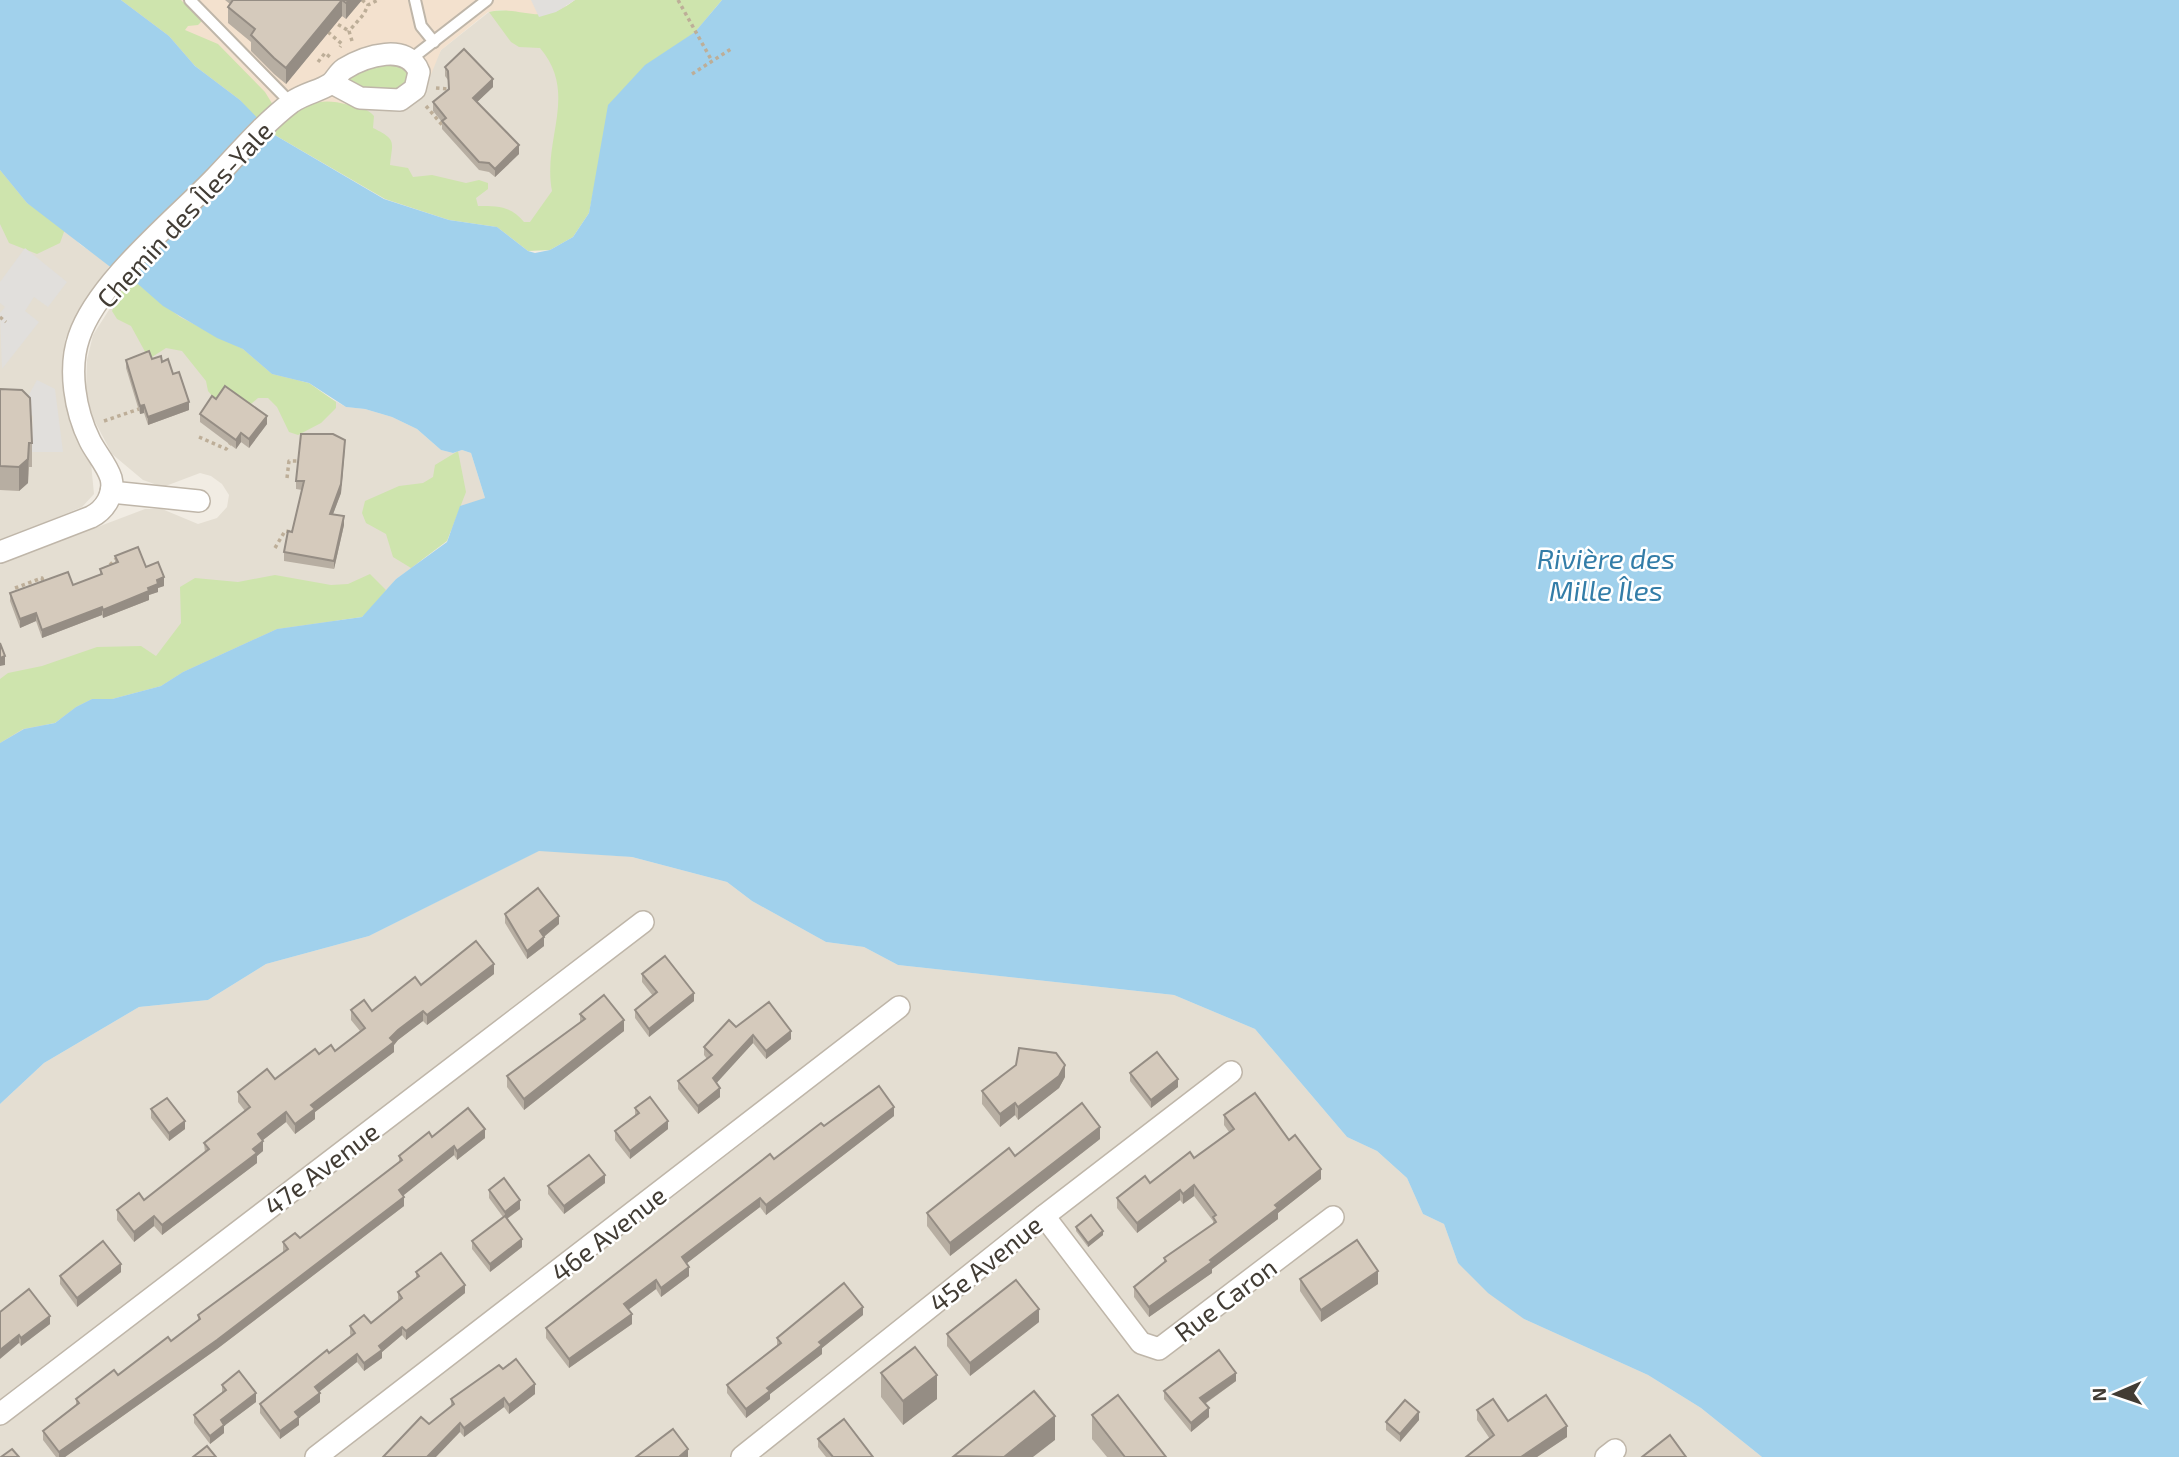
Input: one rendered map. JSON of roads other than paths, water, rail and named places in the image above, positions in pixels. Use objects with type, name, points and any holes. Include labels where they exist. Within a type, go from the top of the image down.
[{"type":"street","name":"Chemin des Îles-Yale","points":[[111,492],[111,478],[90,442],[80,415],[74,366],[82,330],[117,278],[268,124],[291,103],[315,89],[327,75],[363,60],[395,54],[411,59]]},
{"type":"street","points":[[327,75],[360,98],[400,100],[411,94],[417,83],[419,72],[411,59]]},
{"type":"street","points":[[0,552],[99,513],[111,492],[199,501]]},
{"type":"street","name":"47e Avenue","points":[[0,1414],[643,922]]},
{"type":"street","name":"46e Avenue","points":[[316,1457],[899,1007]]},
{"type":"street","name":"45e Avenue","points":[[742,1457],[769,1449],[1044,1216],[1231,1072]]},
{"type":"street","name":"Rue Caron","points":[[1044,1216],[1141,1343],[1159,1349],[1333,1217]]},
{"type":"lane","points":[[190,0],[291,103]]},
{"type":"lane","points":[[415,0],[421,26],[434,42]]},
{"type":"lane","points":[[411,59],[484,1]]},
{"type":"water","name":"Rivière des Mille Îles","points":[[0,0],[121,0],[169,36],[195,66],[240,100],[273,134],[384,199],[449,220],[497,227],[528,251],[535,253],[550,250],[573,237],[589,213],[608,105],[645,65],[695,32],[722,0],[2179,0],[2179,1457],[1762,1457],[1701,1408],[1648,1375],[1524,1319],[1488,1293],[1458,1263],[1444,1224],[1423,1214],[1407,1178],[1377,1151],[1347,1137],[1255,1029],[1174,995],[898,965],[864,947],[826,942],[752,901],[727,882],[632,857],[539,851],[369,936],[266,964],[208,1000],[139,1007],[44,1063],[0,1104],[0,743],[24,729],[55,723],[92,699],[112,699],[161,686],[183,672],[277,629],[362,617],[396,579],[447,542],[460,506],[485,498],[471,453],[441,450],[417,429],[392,417],[346,407],[309,383],[272,374],[243,349],[217,338],[163,306],[131,278],[113,269],[27,203],[0,170]]}]
